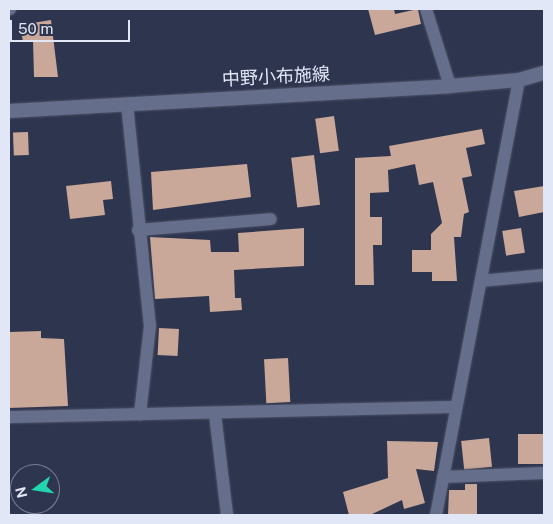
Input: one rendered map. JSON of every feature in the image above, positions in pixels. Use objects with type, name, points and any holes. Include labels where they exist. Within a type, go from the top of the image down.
[{"type":"main road","name":"中野小布施線","points":[[9,111],[450,86],[519,80],[544,73]]},
{"type":"street","points":[[426,9],[450,86]]},
{"type":"street","points":[[436,515],[519,80]]},
{"type":"street","points":[[127,104],[138,230],[150,326],[140,414]]},
{"type":"street","points":[[138,230],[271,219]]},
{"type":"street","points":[[480,282],[544,275]]},
{"type":"street","points":[[9,417],[215,414],[324,407],[456,407]]},
{"type":"street","points":[[215,414],[227,515]]},
{"type":"street","points":[[443,477],[544,473]]},
{"type":"building","points":[[368,9],[394,9],[395,14],[418,9],[421,24],[375,35]]},
{"type":"building","points":[[51,20],[58,77],[34,77],[33,40],[23,42],[20,25]]},
{"type":"building","points":[[334,116],[339,151],[320,153],[315,119]]},
{"type":"building","points":[[482,129],[485,144],[466,148],[472,176],[462,178],[469,212],[464,214],[461,237],[454,237],[457,281],[432,281],[432,272],[412,272],[412,250],[431,250],[431,234],[442,223],[433,182],[419,185],[415,164],[388,170],[389,192],[370,193],[370,217],[382,217],[382,245],[373,245],[374,285],[355,285],[355,158],[391,156],[389,146]]},
{"type":"building","points":[[28,132],[29,155],[14,156],[13,133]]},
{"type":"building","points":[[314,155],[320,205],[297,207],[291,158]]},
{"type":"building","points":[[247,164],[251,197],[153,210],[151,172]]},
{"type":"building","points":[[111,181],[113,199],[103,200],[105,215],[70,219],[66,186]]},
{"type":"building","points":[[544,186],[544,212],[519,217],[514,191]]},
{"type":"building","points":[[304,228],[304,266],[234,270],[235,298],[241,298],[242,310],[210,312],[209,296],[155,299],[150,237],[210,240],[211,252],[239,252],[238,233]]},
{"type":"building","points":[[521,228],[525,253],[506,256],[502,231]]},
{"type":"building","points":[[159,328],[179,329],[178,356],[158,355]]},
{"type":"building","points":[[41,331],[41,338],[64,339],[68,406],[9,408],[9,332]]},
{"type":"building","points":[[288,358],[290,402],[266,403],[264,359]]},
{"type":"building","points":[[518,434],[544,434],[544,464],[518,464]]},
{"type":"building","points":[[489,438],[492,467],[464,470],[461,441]]},
{"type":"building","points":[[387,441],[438,442],[434,471],[416,469],[425,503],[404,509],[402,500],[370,515],[349,515],[343,492],[388,478]]},
{"type":"building","points":[[465,484],[477,484],[477,515],[448,515],[449,490],[465,490]]}]
